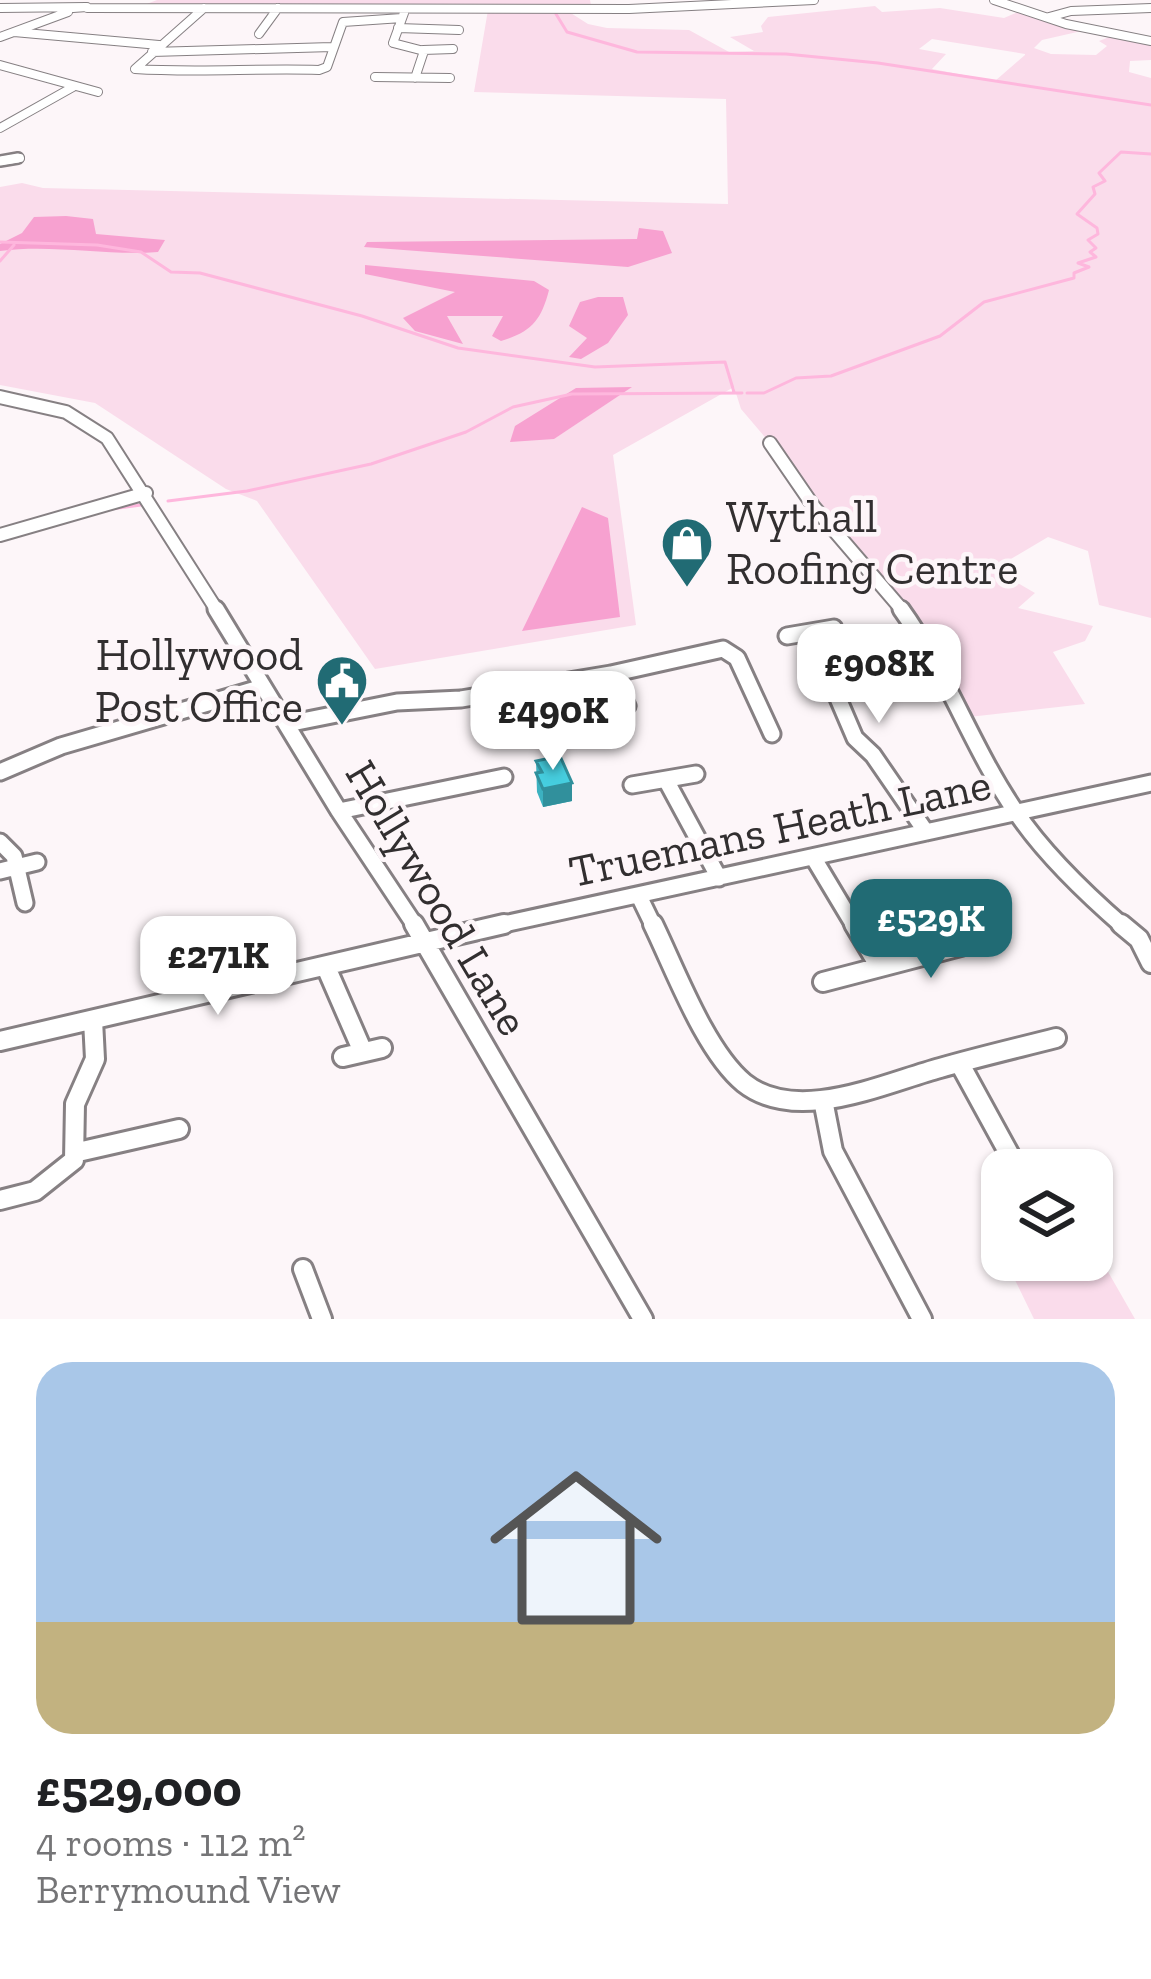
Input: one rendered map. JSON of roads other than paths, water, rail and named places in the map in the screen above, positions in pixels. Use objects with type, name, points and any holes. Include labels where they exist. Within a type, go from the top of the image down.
[{"type":"street","points":[[15,32],[99,0]]},
{"type":"street","points":[[80,7],[405,8],[814,0]]},
{"type":"street","points":[[994,0],[1045,18],[1151,41]]},
{"type":"street","points":[[0,8],[62,11]]},
{"type":"street","points":[[204,8],[135,69],[205,74],[252,68],[319,70],[327,67],[345,21],[459,30]]},
{"type":"street","points":[[259,35],[278,8]]},
{"type":"street","points":[[405,8],[394,44],[453,49]]},
{"type":"street","points":[[1045,18],[1071,11],[1151,8]]},
{"type":"street","points":[[0,33],[155,49],[332,47]]},
{"type":"street","points":[[415,78],[423,50]]},
{"type":"street","points":[[0,65],[98,92]]},
{"type":"street","points":[[0,75],[18,68]]},
{"type":"street","points":[[375,77],[450,78]]},
{"type":"street","points":[[0,128],[73,87]]},
{"type":"street","points":[[0,161],[20,158]]},
{"type":"street","name":"Hollywood Lane","points":[[0,397],[90,420],[120,452],[423,941],[644,1319]]},
{"type":"street","points":[[770,443],[814,507],[882,582],[934,654],[1016,813],[1095,902],[1139,938],[1151,963]]},
{"type":"street","points":[[0,535],[146,493]]},
{"type":"street","points":[[788,636],[833,628]]},
{"type":"street","points":[[810,633],[855,738],[873,755],[926,832]]},
{"type":"street","points":[[286,724],[397,702],[461,699],[611,674],[723,649],[731,652],[775,728]]},
{"type":"street","points":[[602,730],[627,706],[611,674]]},
{"type":"street","points":[[2,767],[263,687]]},
{"type":"street","points":[[632,785],[696,774]]},
{"type":"street","points":[[339,811],[475,778],[504,777]]},
{"type":"street","points":[[667,780],[719,878]]},
{"type":"street","name":"Truemans Heath Lane","points":[[0,1041],[423,941],[1151,783]]},
{"type":"street","points":[[0,842],[25,903]]},
{"type":"street","points":[[813,857],[880,967]]},
{"type":"street","points":[[9,868],[37,862]]},
{"type":"street","points":[[639,896],[713,1037],[744,1083],[770,1094],[823,1100],[875,1091],[1056,1038]]},
{"type":"street","points":[[823,982],[961,946],[951,929]]},
{"type":"street","points":[[326,967],[372,1050],[343,1058]]},
{"type":"street","points":[[78,1152],[75,1104],[94,1059],[93,1020]]},
{"type":"street","points":[[960,1064],[1007,1149]]},
{"type":"street","points":[[823,1100],[833,1151],[922,1319]]},
{"type":"street","points":[[0,1200],[53,1181],[78,1152],[179,1129]]},
{"type":"street","points":[[303,1269],[322,1319]]},
{"type":"waterway","points":[[556,14],[567,32],[637,52],[786,54],[878,63],[1151,105]]},
{"type":"waterway","points":[[747,393],[764,393],[796,378],[831,376],[940,336],[984,302],[1074,278],[1074,273],[1089,267],[1078,263],[1096,257],[1090,252],[1096,248],[1088,240],[1098,234],[1097,228],[1077,214],[1095,194],[1093,187],[1105,181],[1099,173],[1121,152],[1151,154]]},
{"type":"waterway","points":[[0,242],[97,245],[141,252],[171,272],[200,273],[362,316],[458,348],[595,367],[725,362],[734,392]]},
{"type":"waterway","points":[[0,261],[14,245]]},
{"type":"waterway","points":[[168,501],[247,491],[371,464],[466,432],[513,407],[572,394],[742,393]]},
{"type":"waterway","points":[[111,509],[141,505]]},
{"type":"place","name":"Wythall Roofing Centre","points":[[687,589]]},
{"type":"place","name":"Hollywood Post Office","points":[[342,727]]}]
